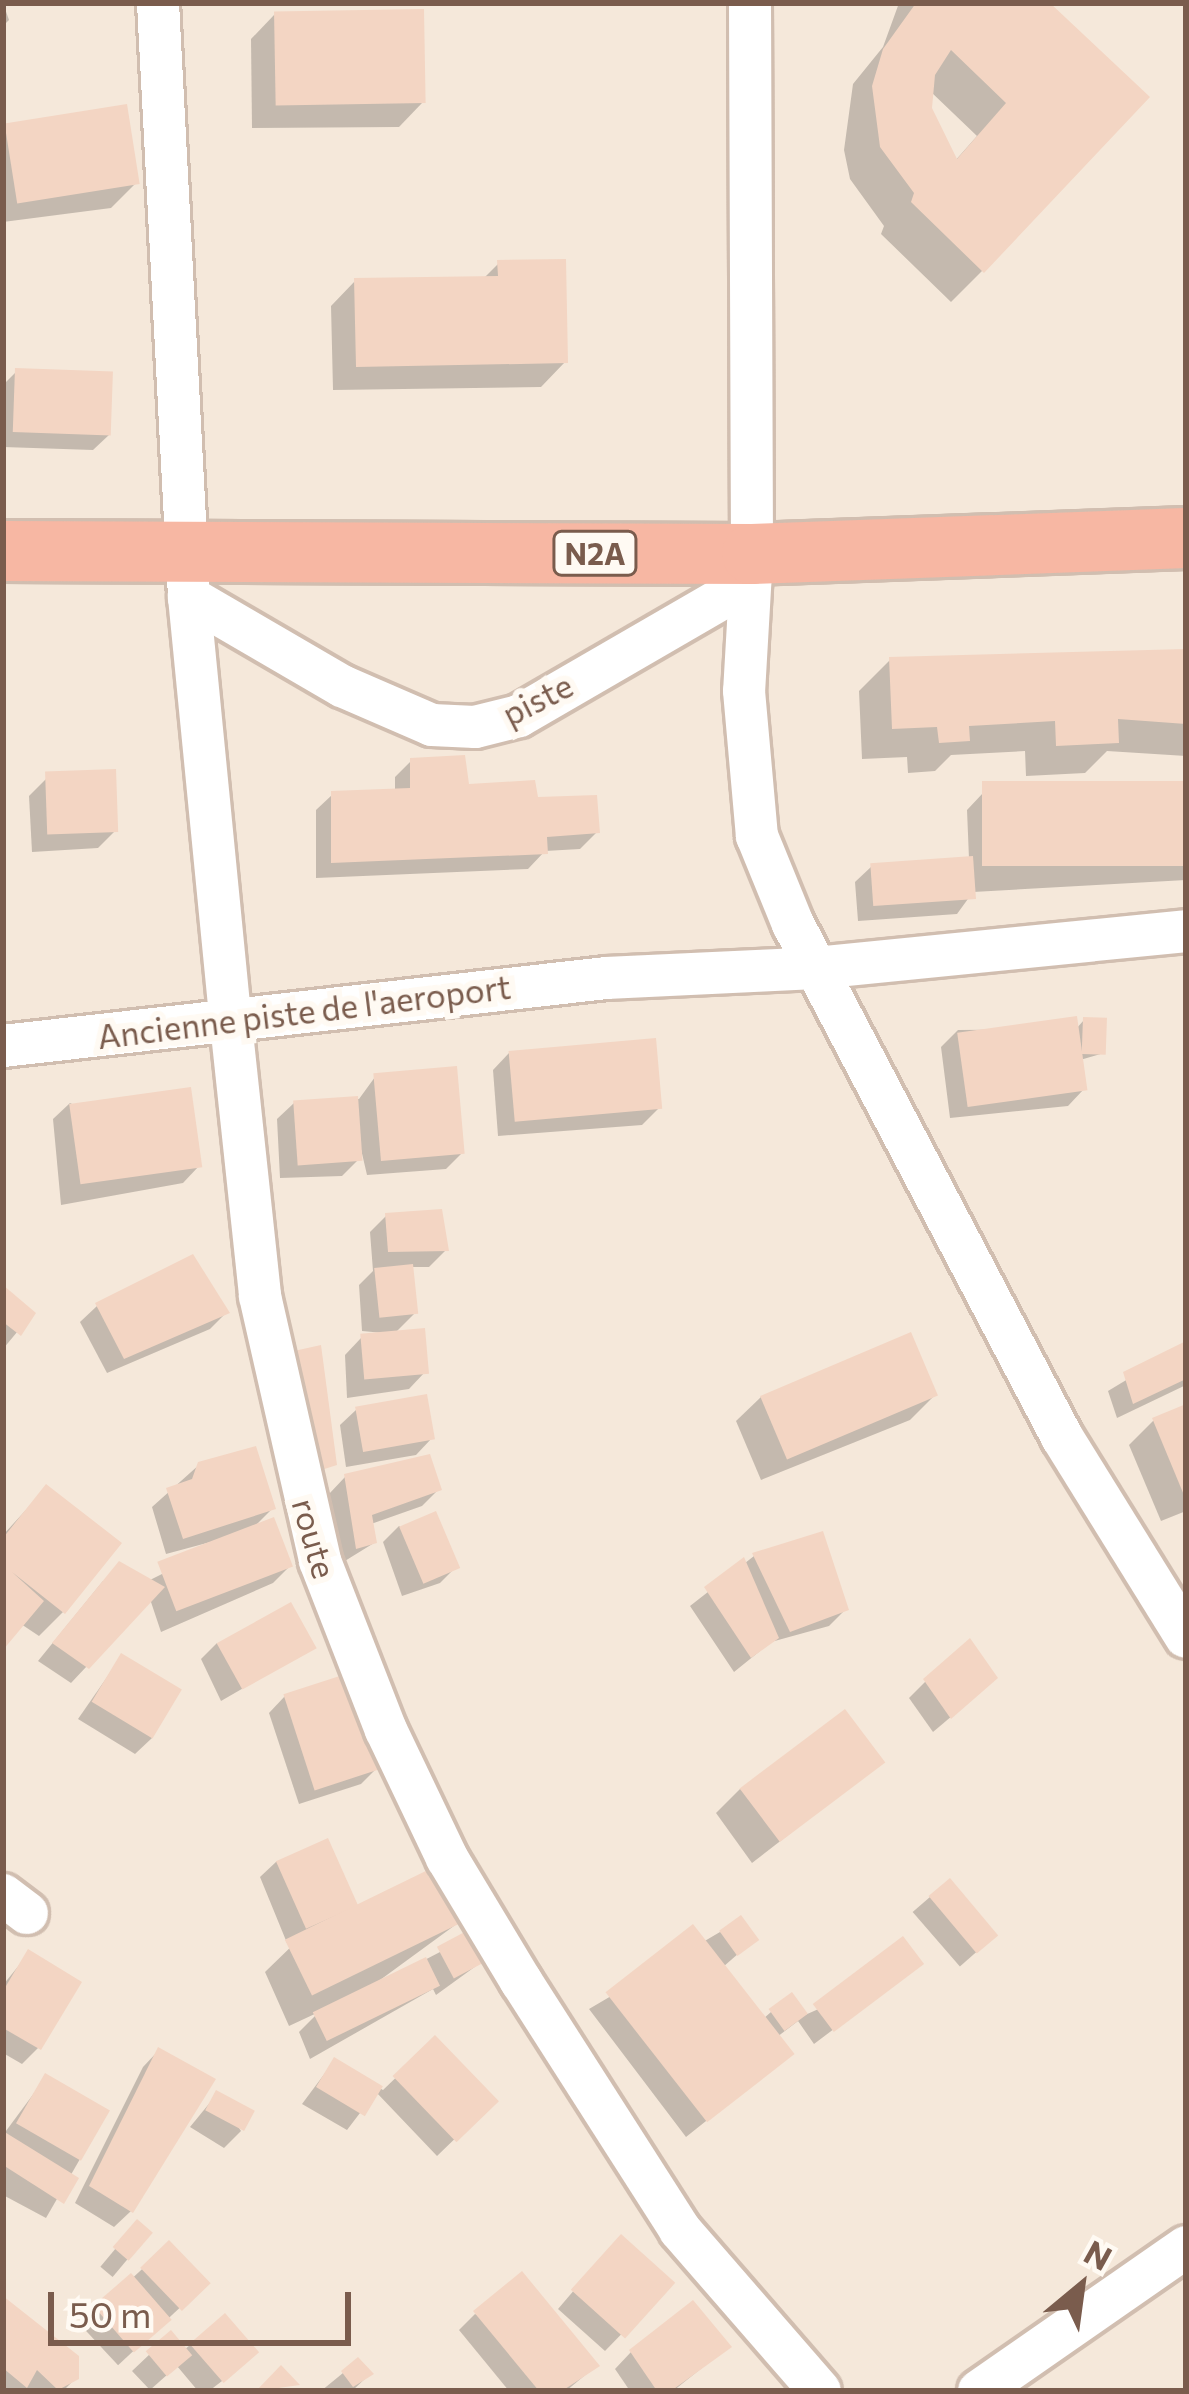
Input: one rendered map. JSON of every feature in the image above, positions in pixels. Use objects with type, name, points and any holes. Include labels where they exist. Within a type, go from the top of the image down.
[{"type":"highway","name":"N2A","points":[[3,551],[187,573],[751,568],[1186,538]]},
{"type":"street","name":"route","points":[[158,3],[187,573],[230,1014],[260,1296],[284,1428],[320,1561],[386,1730],[447,1858],[680,2230],[820,2391]]},
{"type":"street","points":[[750,3],[748,794],[757,836],[816,968],[1063,1437],[1186,1637]]},
{"type":"street","name":"piste","points":[[187,573],[342,686],[432,725],[475,727],[520,716],[751,568]]},
{"type":"street","name":"Ancienne piste de l'aeroport","points":[[3,1046],[230,1014],[606,978],[816,968],[1186,931]]},
{"type":"street","points":[[979,2391],[1186,2247]]},
{"type":"shaded area","points":[[3,3],[1186,3],[1186,2391],[3,2391]]},
{"type":"building","points":[[916,3],[1050,3],[1150,97],[984,273],[911,202],[914,193],[880,147],[872,86],[883,49]],"holes":[[[951,50],[1006,103],[957,159],[932,108],[935,75]]]},
{"type":"building","points":[[424,9],[426,103],[276,106],[274,12]]},
{"type":"building","points":[[127,104],[140,184],[17,203],[5,123]]},
{"type":"building","points":[[566,259],[568,363],[356,367],[354,278],[498,276],[497,260]]},
{"type":"building","points":[[15,368],[113,371],[111,435],[13,432]]},
{"type":"building","points":[[1186,649],[1186,724],[1118,719],[1119,743],[1056,746],[1055,721],[969,726],[970,741],[939,743],[937,727],[892,729],[889,657]]},
{"type":"building","points":[[465,755],[469,784],[535,780],[538,797],[597,795],[600,833],[547,837],[548,854],[331,863],[331,791],[410,788],[410,758]]},
{"type":"building","points":[[116,769],[118,832],[47,834],[45,771]]},
{"type":"building","points":[[982,781],[1186,781],[1186,866],[982,866]]},
{"type":"building","points":[[973,856],[976,899],[873,906],[870,863]]},
{"type":"building","points":[[1077,1016],[1087,1090],[968,1107],[957,1033]]},
{"type":"building","points":[[1083,1017],[1107,1018],[1106,1055],[1082,1054]]},
{"type":"building","points":[[656,1038],[662,1109],[515,1122],[509,1051]]},
{"type":"building","points":[[457,1066],[465,1154],[381,1161],[373,1073]]},
{"type":"building","points":[[191,1087],[202,1167],[80,1184],[69,1104]]},
{"type":"building","points":[[358,1096],[363,1161],[298,1165],[293,1101]]},
{"type":"building","points":[[442,1209],[449,1251],[388,1252],[385,1213]]},
{"type":"building","points":[[193,1254],[230,1313],[124,1359],[95,1303]]},
{"type":"building","points":[[413,1264],[418,1314],[379,1318],[374,1268]]},
{"type":"building","points":[[3,1285],[36,1313],[21,1336],[3,1322]]},
{"type":"building","points":[[425,1328],[429,1374],[364,1379],[360,1334]]},
{"type":"building","points":[[911,1332],[938,1396],[787,1460],[760,1396]]},
{"type":"building","points":[[1186,1341],[1186,1379],[1133,1404],[1123,1372]]},
{"type":"building","points":[[321,1345],[337,1465],[315,1472],[294,1351]]},
{"type":"building","points":[[427,1394],[435,1439],[363,1452],[355,1407]]},
{"type":"building","points":[[1186,1404],[1186,1500],[1152,1418]]},
{"type":"building","points":[[256,1446],[276,1509],[183,1539],[166,1488],[192,1479],[198,1462]]},
{"type":"building","points":[[430,1454],[442,1490],[372,1515],[377,1543],[356,1549],[344,1474]]},
{"type":"building","points":[[46,1484],[122,1543],[65,1614],[12,1572],[44,1601],[3,1650],[3,1538]]},
{"type":"building","points":[[436,1511],[460,1568],[423,1584],[399,1527]]},
{"type":"building","points":[[274,1517],[293,1566],[176,1611],[157,1562]]},
{"type":"building","points":[[823,1531],[849,1610],[790,1632],[752,1553]]},
{"type":"building","points":[[744,1557],[779,1638],[751,1658],[704,1587]]},
{"type":"building","points":[[119,1561],[165,1587],[89,1669],[52,1643]]},
{"type":"building","points":[[291,1602],[317,1648],[242,1690],[217,1643]]},
{"type":"building","points":[[970,1638],[998,1678],[951,1719],[923,1679]]},
{"type":"building","points":[[121,1653],[182,1690],[153,1738],[92,1702]]},
{"type":"building","points":[[349,1673],[380,1769],[315,1790],[283,1694]]},
{"type":"building","points":[[845,1709],[885,1763],[780,1842],[740,1788]]},
{"type":"building","points":[[328,1838],[358,1906],[306,1929],[276,1861]]},
{"type":"building","points":[[434,1867],[461,1923],[312,1995],[285,1940]]},
{"type":"building","points":[[950,1878],[998,1935],[977,1953],[929,1896]]},
{"type":"building","points":[[741,1915],[759,1940],[737,1956],[719,1931]]},
{"type":"building","points":[[693,1924],[795,2054],[707,2122],[606,1992]]},
{"type":"building","points":[[474,1927],[491,1959],[454,1979],[437,1947]]},
{"type":"building","points":[[903,1936],[924,1964],[834,2032],[813,2004]]},
{"type":"building","points":[[28,1949],[82,1982],[41,2050],[3,2028],[3,1991]]},
{"type":"building","points":[[426,1957],[440,1986],[327,2041],[313,2012]]},
{"type":"building","points":[[792,1992],[808,2014],[784,2031],[769,2009]]},
{"type":"building","points":[[435,2035],[499,2101],[456,2142],[393,2076]]},
{"type":"building","points":[[158,2047],[216,2079],[133,2213],[89,2186]]},
{"type":"building","points":[[334,2057],[383,2086],[365,2116],[316,2087]]},
{"type":"building","points":[[45,2073],[110,2110],[81,2161],[16,2123]]},
{"type":"building","points":[[216,2090],[255,2111],[244,2131],[205,2110]]},
{"type":"building","points":[[3,2131],[79,2178],[64,2204],[3,2165]]},
{"type":"building","points":[[137,2219],[153,2233],[129,2261],[113,2247]]},
{"type":"building","points":[[621,2234],[675,2283],[625,2339],[571,2290]]},
{"type":"building","points":[[169,2240],[211,2283],[182,2311],[140,2268]]},
{"type":"building","points":[[522,2271],[600,2366],[562,2391],[539,2391],[473,2311]]},
{"type":"building","points":[[131,2273],[172,2320],[134,2353],[93,2306]]},
{"type":"building","points":[[3,2296],[79,2356],[79,2379],[58,2390],[37,2370],[27,2388],[3,2368]]},
{"type":"building","points":[[693,2300],[732,2347],[671,2391],[657,2391],[629,2350]]},
{"type":"building","points":[[225,2313],[259,2352],[224,2383],[190,2344]]},
{"type":"building","points":[[171,2330],[192,2355],[167,2376],[146,2351]]},
{"type":"building","points":[[358,2357],[374,2374],[353,2387],[341,2371]]},
{"type":"building","points":[[281,2365],[300,2385],[256,2391]]}]
